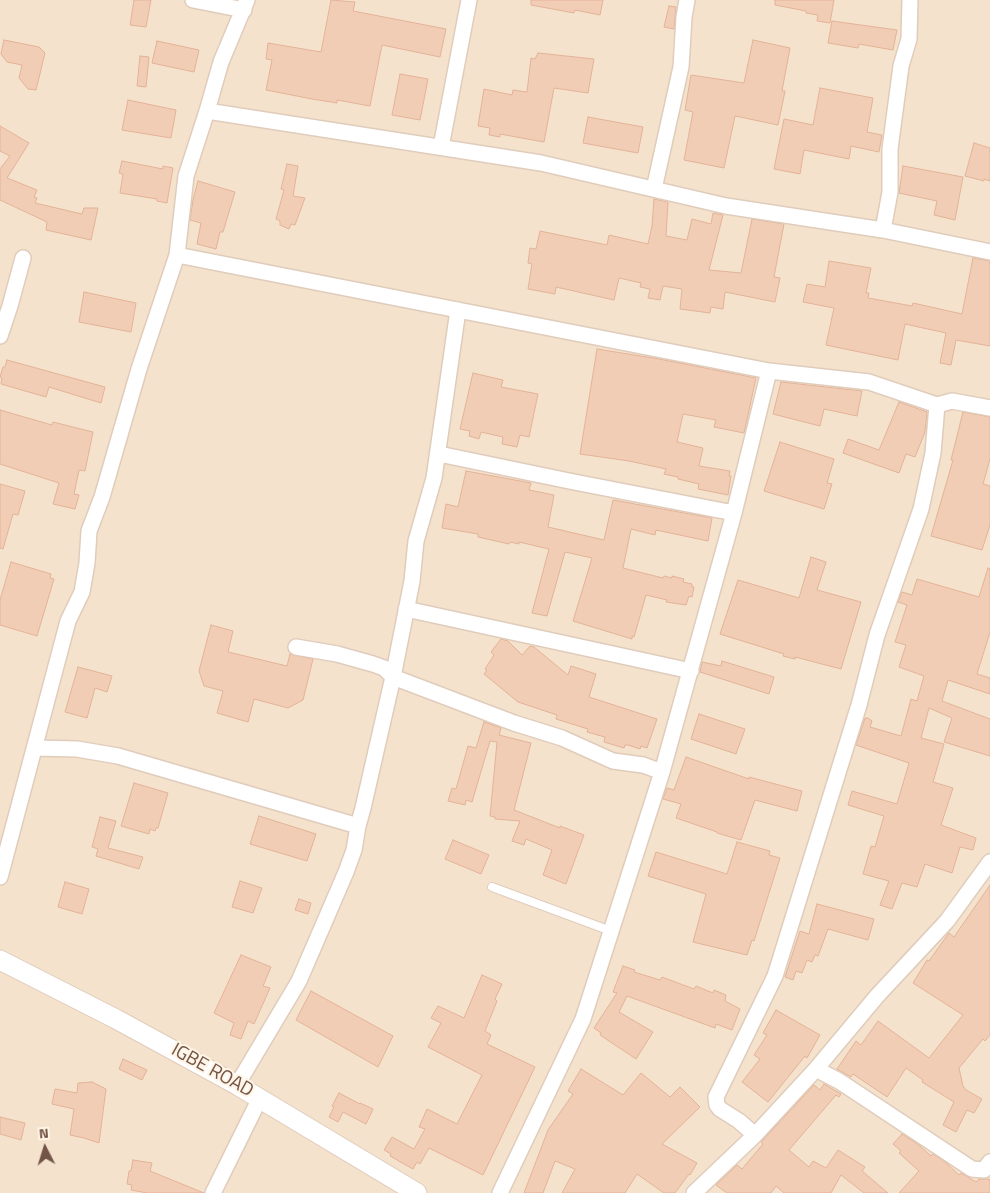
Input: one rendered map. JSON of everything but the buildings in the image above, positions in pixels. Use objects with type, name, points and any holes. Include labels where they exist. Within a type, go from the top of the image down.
[{"type":"street","points":[[0,877],[36,748],[68,621],[82,592],[90,531],[102,496],[138,369],[177,255],[186,176],[221,62],[245,5],[193,0]]},
{"type":"street","points":[[440,147],[469,0]]},
{"type":"street","points":[[654,189],[681,66],[687,0]]},
{"type":"street","points":[[883,230],[890,192],[890,149],[901,66],[909,39],[910,0]]},
{"type":"street","points":[[207,111],[541,163],[726,206],[883,230],[990,252]]},
{"type":"street","points":[[177,255],[769,371],[869,382],[937,405],[952,401],[990,408]]},
{"type":"street","points":[[0,336],[23,258]]},
{"type":"street","points":[[237,1085],[299,981],[354,850],[393,677],[412,581],[416,541],[439,454],[458,310]]},
{"type":"street","points":[[500,1193],[583,1019],[662,772],[691,671],[734,512],[769,371]]},
{"type":"street","points":[[755,1135],[739,1121],[720,1109],[717,1106],[716,1097],[775,976],[859,705],[877,635],[920,509],[933,453],[937,405]]},
{"type":"street","points":[[439,454],[734,512]]},
{"type":"street","points":[[406,609],[691,671]]},
{"type":"street","points":[[296,647],[373,664],[384,668],[393,677],[514,723],[562,738],[613,761],[624,764],[642,764],[662,772]]},
{"type":"street","points":[[36,748],[78,748],[118,756],[358,826]]},
{"type":"street","points":[[694,1193],[755,1135],[816,1069],[877,996],[947,921],[988,865],[990,851]]},
{"type":"street","name":"IGBE ROAD","points":[[0,960],[116,1019],[237,1085],[417,1193]]},
{"type":"street","points":[[816,1069],[846,1085],[972,1169],[984,1170],[990,1162]]},
{"type":"street","points":[[213,1193],[260,1098]]},
{"type":"lane","points":[[492,887],[611,931]]},
{"type":"shaded area","points":[[0,0],[990,0],[990,1193],[0,1193]]}]
